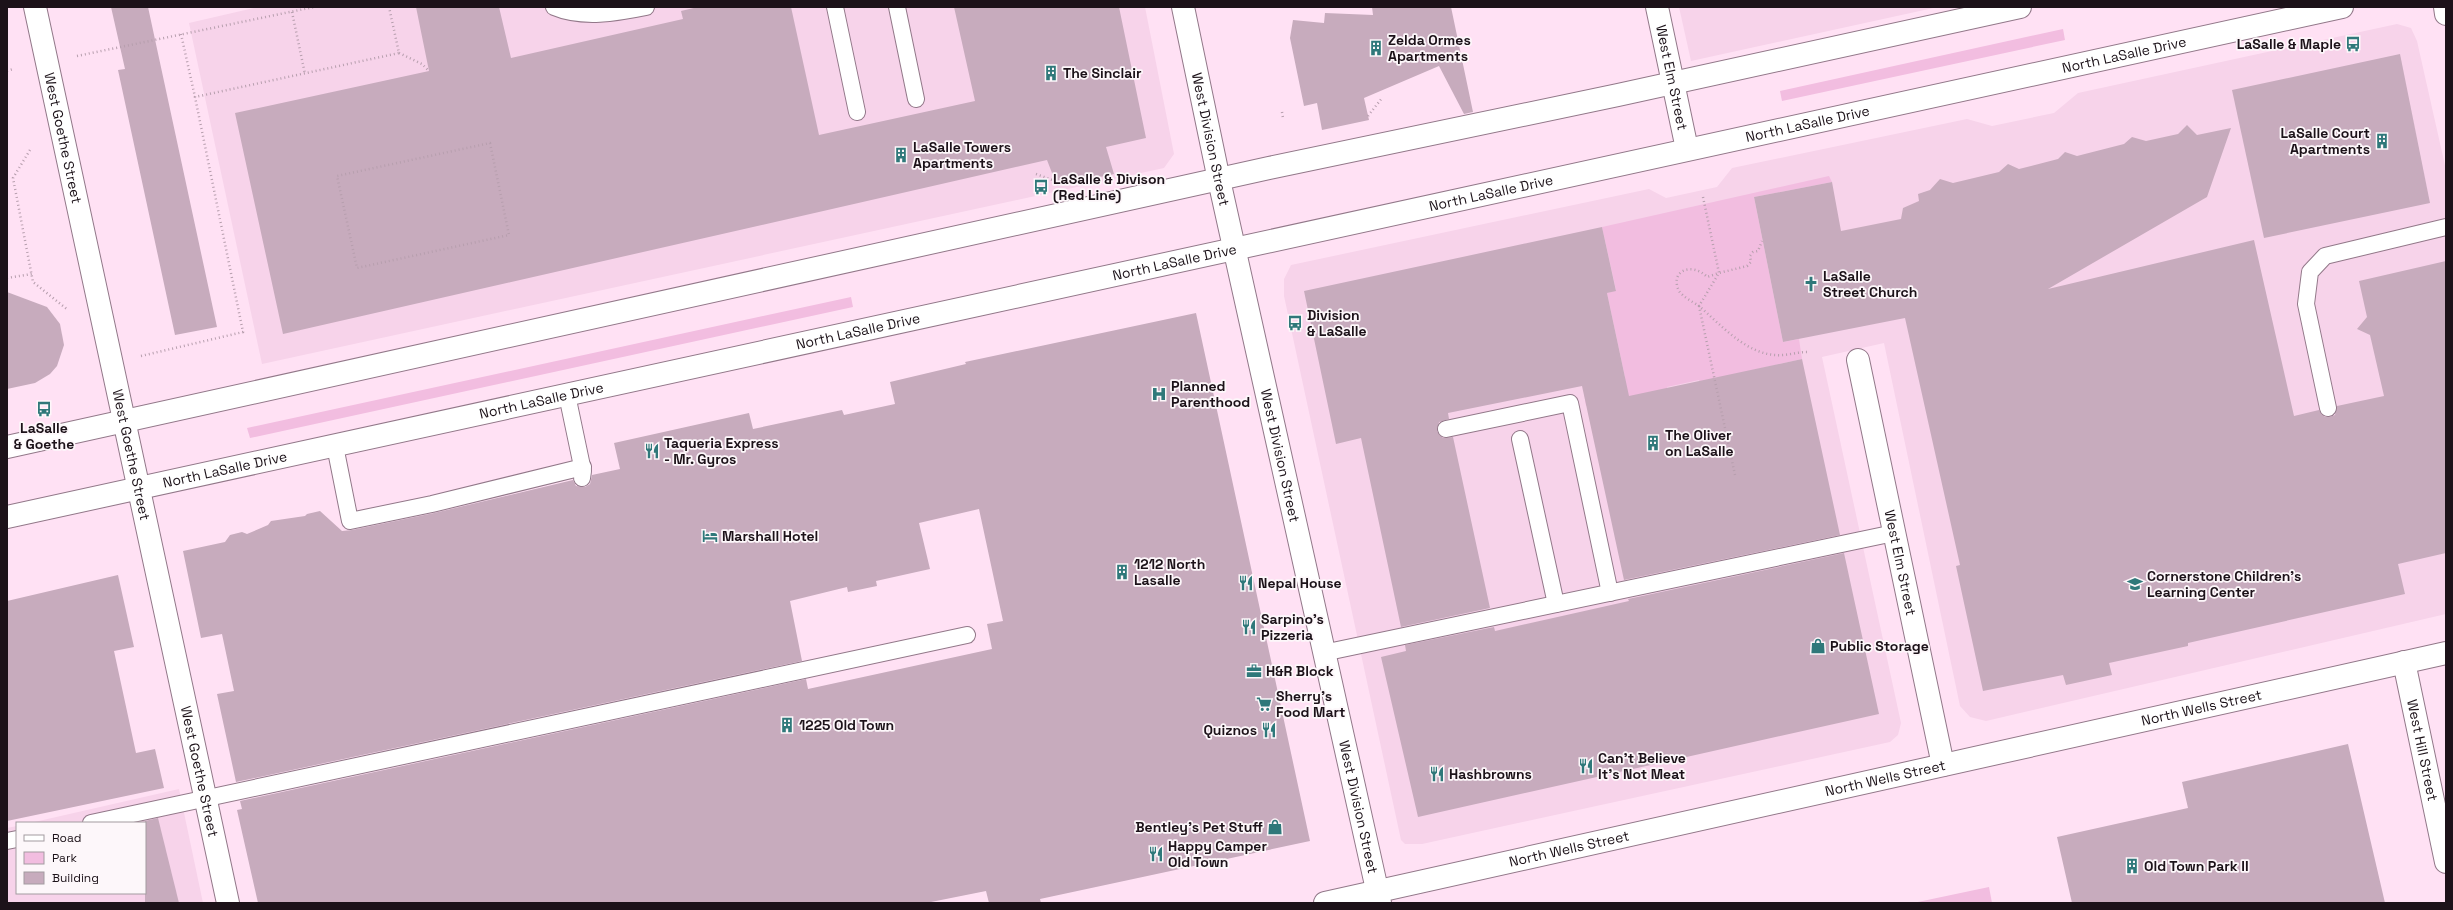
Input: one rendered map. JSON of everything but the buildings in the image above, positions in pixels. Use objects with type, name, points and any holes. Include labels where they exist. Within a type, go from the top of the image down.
[{"type":"main road","name":"West Goethe Street","points":[[35,7],[228,903]]},
{"type":"main road","name":"West Division Street","points":[[1183,7],[1219,180],[1378,897]]},
{"type":"main road","name":"West Elm Street","points":[[1656,7],[1687,149]]},
{"type":"main road","points":[[7,447],[1219,180],[2020,7]]},
{"type":"main road","name":"North LaSalle Drive","points":[[7,517],[2342,7]]},
{"type":"main road","points":[[2445,7],[2446,14]]},
{"type":"main road","name":"West Elm Street","points":[[1858,360],[1943,765]]},
{"type":"main road","name":"North Wells Street","points":[[1325,903],[1378,897],[1943,765],[2446,653]]},
{"type":"main road","name":"West Hill Street","points":[[2404,662],[2446,862]]},
{"type":"lane","points":[[554,7],[586,14],[624,12],[646,7]]},
{"type":"lane","points":[[835,7],[857,112]]},
{"type":"lane","points":[[897,7],[916,98]]},
{"type":"lane","points":[[2328,408],[2306,304],[2310,272],[2325,256],[2446,227]]},
{"type":"lane","points":[[335,446],[350,521],[584,473],[567,395]]},
{"type":"lane","points":[[1446,429],[1570,404],[1610,593]]},
{"type":"lane","points":[[1520,439],[1556,604]]},
{"type":"lane","points":[[1323,653],[1894,533]]},
{"type":"lane","points":[[96,822],[967,635]]},
{"type":"path","points":[[70,57],[314,7]]},
{"type":"path","points":[[389,7],[399,53]]},
{"type":"path","points":[[292,12],[305,74]]},
{"type":"path","points":[[136,357],[243,332],[181,34]]},
{"type":"path","points":[[195,98],[399,53],[422,64],[429,71]]},
{"type":"path","points":[[7,71],[13,69]]},
{"type":"path","points":[[1368,116],[1382,98]]},
{"type":"path","points":[[1282,112],[1283,118]]},
{"type":"path","points":[[490,143],[509,235],[357,268],[337,176],[490,143]]},
{"type":"path","points":[[30,150],[13,178],[33,282],[69,311]]},
{"type":"path","points":[[1036,174],[1055,180]]},
{"type":"path","points":[[1703,197],[1719,273],[1699,306],[1736,475]]},
{"type":"path","points":[[1762,241],[1758,251],[1752,252],[1750,256],[1751,262],[1747,266],[1707,277],[1701,270],[1694,268],[1685,269],[1679,275],[1677,283],[1679,291],[1742,342],[1759,350],[1776,355],[1807,352]]},
{"type":"path","points":[[7,278],[32,274]]},
{"type":"shaded area","points":[[258,7],[1145,7],[1174,154],[1164,168],[262,364],[189,23]]},
{"type":"shaded area","points":[[1679,7],[1938,7],[1691,61]]},
{"type":"shaded area","points":[[2397,24],[2411,28],[2417,41],[2446,170],[2446,614],[1986,721],[1970,717],[1960,706],[1884,343],[1822,357],[1901,723],[1898,735],[1890,742],[1422,844],[1405,844],[1401,840],[1284,296],[1284,279],[1291,265],[1649,189],[1666,198],[1717,187],[1732,168],[1967,119],[1992,126],[2054,113],[2078,93]]},
{"type":"shaded area","points":[[179,789],[203,903],[7,903],[7,828],[16,826],[16,894],[146,894],[146,822],[34,822]]},
{"type":"green space","points":[[2063,29],[2065,40],[1782,101],[1780,91]]},
{"type":"green space","points":[[1829,176],[1832,182],[1754,197],[1783,342],[1799,339],[1802,359],[1735,374],[1720,479],[1699,380],[1667,387],[1670,404],[1616,400],[1586,406],[1583,385],[1625,377],[1607,293],[1616,290],[1602,227]]},
{"type":"green space","points":[[851,297],[853,307],[250,438],[247,428]]},
{"type":"green space","points":[[1989,887],[1992,903],[1913,903]]},
{"type":"place","name":"LaSalle & Maple","points":[[2353,44]]},
{"type":"place","name":"Zelda Ormes Apartments","points":[[1376,48]]},
{"type":"place","name":"The Sinclair","points":[[1051,73]]},
{"type":"place","name":"LaSalle Court Apartments","points":[[2382,141]]},
{"type":"place","name":"LaSalle Towers Apartments","points":[[901,155]]},
{"type":"place","name":"LaSalle & Divison (Red Line)","points":[[1041,187]]},
{"type":"place","name":"LaSalle Street Church","points":[[1811,284]]},
{"type":"place","name":"Division & LaSalle","points":[[1295,323]]},
{"type":"place","name":"Planned Parenthood","points":[[1159,394]]},
{"type":"place","name":"LaSalle & Goethe","points":[[44,409]]},
{"type":"place","name":"The Oliver on LaSalle","points":[[1653,443]]},
{"type":"place","name":"Taqueria Express - Mr. Gyros","points":[[652,451]]},
{"type":"place","name":"Marshall Hotel","points":[[710,536]]},
{"type":"place","name":"1212 North Lasalle","points":[[1122,572]]},
{"type":"place","name":"Nepal House","points":[[1246,583]]},
{"type":"place","name":"Cornerstone Children's Learning Center","points":[[2135,584]]},
{"type":"place","name":"Sarpino's Pizzeria","points":[[1249,627]]},
{"type":"place","name":"Public Storage","points":[[1818,646]]},
{"type":"place","name":"H&R Block","points":[[1254,671]]},
{"type":"place","name":"Sherry's Food Mart","points":[[1264,704]]},
{"type":"place","name":"1225 Old Town","points":[[787,725]]},
{"type":"place","name":"Quiznos","points":[[1269,730]]},
{"type":"place","name":"Can't Believe It's Not Meat","points":[[1586,766]]},
{"type":"place","name":"Hashbrowns","points":[[1437,774]]},
{"type":"place","name":"Bentley's Pet Stuff","points":[[1275,827]]},
{"type":"place","name":"Happy Camper Old Town","points":[[1156,854]]},
{"type":"place","name":"Old Town Park II","points":[[2132,866]]}]
